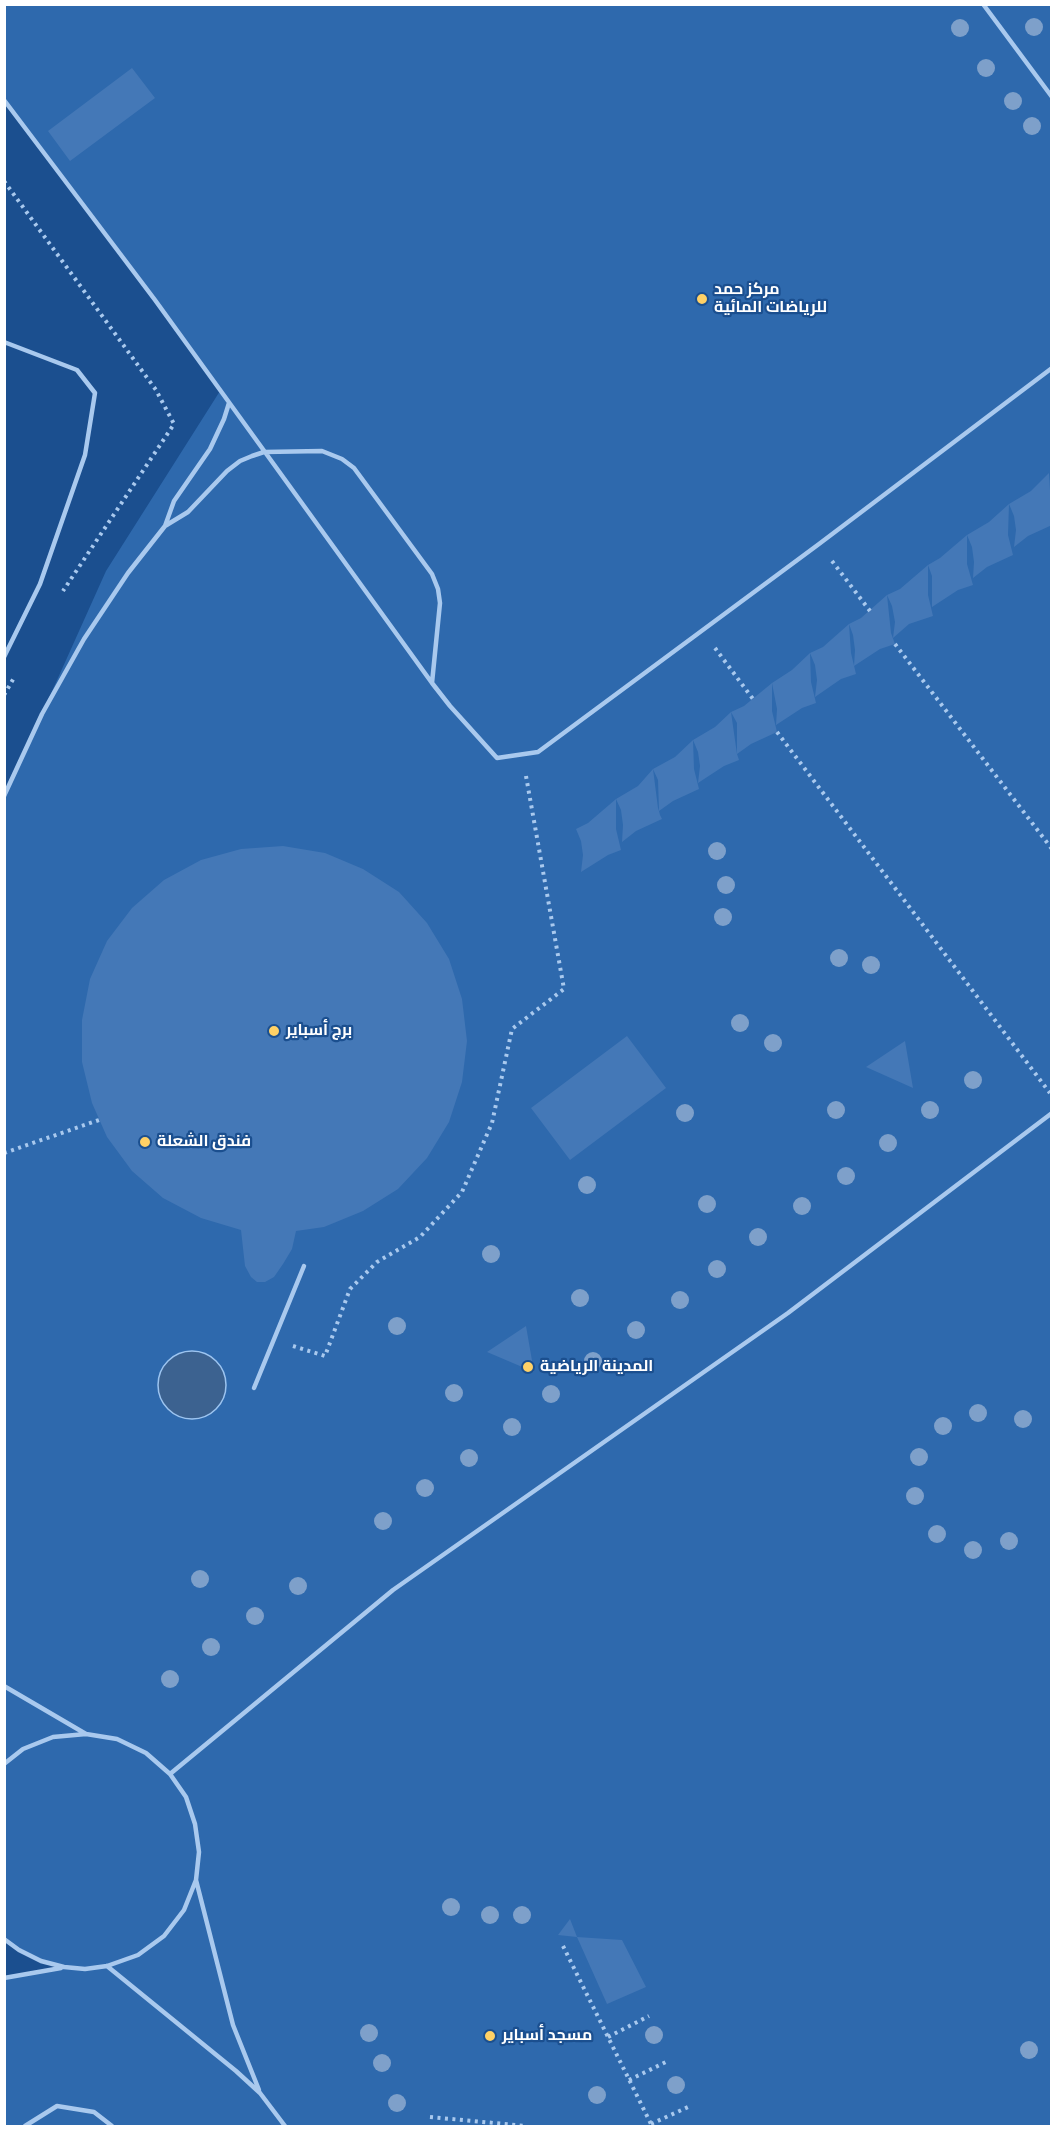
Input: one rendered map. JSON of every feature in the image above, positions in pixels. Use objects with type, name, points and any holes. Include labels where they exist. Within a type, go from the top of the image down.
[{"type":"lane","points":[[983,4],[1052,97]]},
{"type":"lane","points":[[4,100],[432,682],[450,706],[497,758],[538,752],[1052,368]]},
{"type":"lane","points":[[4,342],[77,370],[95,393],[86,455],[40,584],[4,657]]},
{"type":"lane","points":[[4,796],[42,714],[84,639],[128,573],[165,526],[174,501],[210,449],[229,403]]},
{"type":"lane","points":[[165,526],[188,512],[234,466],[264,452],[322,451],[342,459],[354,468],[424,562],[438,589],[440,603],[432,682]]},
{"type":"lane","points":[[170,1774],[393,1590],[788,1313],[1052,1113]]},
{"type":"lane","points":[[254,1388],[304,1266]]},
{"type":"lane","points":[[4,1686],[86,1734]]},
{"type":"lane","points":[[4,1764],[23,1749],[54,1737],[86,1734],[127,1744],[146,1753],[170,1774],[186,1797],[195,1824],[199,1852],[196,1880],[184,1910],[164,1936],[138,1955],[107,1966],[86,1969],[64,1967],[41,1961],[4,1939]]},
{"type":"lane","points":[[196,1880],[233,2025],[260,2093]]},
{"type":"lane","points":[[107,1966],[260,2093],[285,2127]]},
{"type":"lane","points":[[4,1978],[64,1967]]},
{"type":"lane","points":[[25,2127],[57,2106],[94,2112],[112,2127]]},
{"type":"path","points":[[819,544],[870,611]]},
{"type":"path","points":[[701,631],[753,699]]},
{"type":"path","points":[[895,644],[1052,849]]},
{"type":"path","points":[[777,732],[1052,1095]]},
{"type":"path","points":[[274,1340],[325,1356],[350,1289],[377,1262],[420,1237],[462,1192],[492,1123],[512,1029],[564,989],[523,754]]},
{"type":"path","points":[[4,1153],[99,1120]]},
{"type":"path","points":[[563,1946],[651,2125],[688,2107]]},
{"type":"path","points":[[608,2037],[649,2016]]},
{"type":"path","points":[[629,2080],[668,2061]]},
{"type":"path","points":[[430,2117],[526,2126]]},
{"type":"shaded area","name":"المدينة الرياضية","points":[[5,5],[1051,5],[1051,2126],[5,2126],[5,1978],[62,1968],[41,1961],[5,1939],[5,796],[106,571],[220,391],[5,100]]},
{"type":"shaded area","points":[[185,1351],[199,1351],[211,1356],[221,1366],[226,1385],[221,1404],[211,1414],[199,1419],[185,1419],[173,1414],[163,1404],[158,1392],[158,1378],[163,1366],[173,1356]]},
{"type":"building","points":[[132,68],[155,98],[70,161],[48,131]]},
{"type":"building","points":[[1049,473],[1052,525],[1028,536],[1014,547],[1016,530],[1009,504],[1031,491]]},
{"type":"building","points":[[1009,504],[1008,535],[1013,555],[987,567],[973,578],[972,547],[967,535],[989,522]]},
{"type":"building","points":[[967,535],[967,564],[973,585],[958,590],[932,607],[932,576],[928,565]]},
{"type":"building","points":[[928,565],[928,595],[933,616],[909,624],[893,638],[895,622],[887,595],[900,589]]},
{"type":"building","points":[[887,595],[891,633],[895,644],[880,649],[854,666],[855,650],[849,624],[861,618]]},
{"type":"building","points":[[849,624],[851,653],[856,674],[841,679],[815,697],[817,680],[815,665],[810,653],[823,647]]},
{"type":"building","points":[[810,653],[811,682],[816,703],[802,708],[776,725],[777,709],[772,683],[792,670]]},
{"type":"building","points":[[772,683],[772,711],[777,732],[751,744],[737,754],[737,723],[731,712],[744,706]]},
{"type":"building","points":[[731,712],[739,760],[724,766],[698,783],[700,766],[693,740],[715,727]]},
{"type":"building","points":[[693,740],[694,769],[699,789],[673,801],[659,811],[658,780],[653,769],[675,757]]},
{"type":"building","points":[[653,769],[658,808],[662,819],[636,831],[622,842],[621,810],[616,799],[638,786]]},
{"type":"building","points":[[616,799],[616,829],[621,850],[608,855],[581,872],[583,855],[576,829],[588,823]]},
{"type":"building","name":"برج أسباير","points":[[283,846],[325,853],[363,869],[399,892],[427,923],[449,959],[462,999],[467,1041],[462,1082],[449,1122],[427,1158],[398,1189],[363,1211],[324,1227],[296,1231],[292,1249],[274,1277],[265,1282],[257,1282],[245,1266],[241,1230],[201,1218],[163,1198],[132,1171],[107,1137],[92,1103],[82,1062],[82,1020],[90,979],[107,941],[132,908],[164,880],[201,860],[241,849]]},
{"type":"building","points":[[627,1036],[666,1088],[570,1160],[531,1108]]},
{"type":"building","points":[[905,1041],[913,1088],[866,1067]]},
{"type":"building","points":[[526,1326],[534,1372],[487,1352]]},
{"type":"building","points":[[570,1919],[577,1937],[558,1935]]},
{"type":"building","points":[[577,1937],[622,1940],[646,1987],[607,2004]]},
{"type":"place","name":"مركز حمد للرياضات المائية","points":[[702,299]]},
{"type":"place","name":"برج أسباير","points":[[274,1031]]},
{"type":"place","name":"فندق الشعلة","points":[[145,1142]]},
{"type":"place","name":"المدينة الرياضية","points":[[528,1367]]},
{"type":"place","name":"مسجد أسباير","points":[[490,2036]]}]
